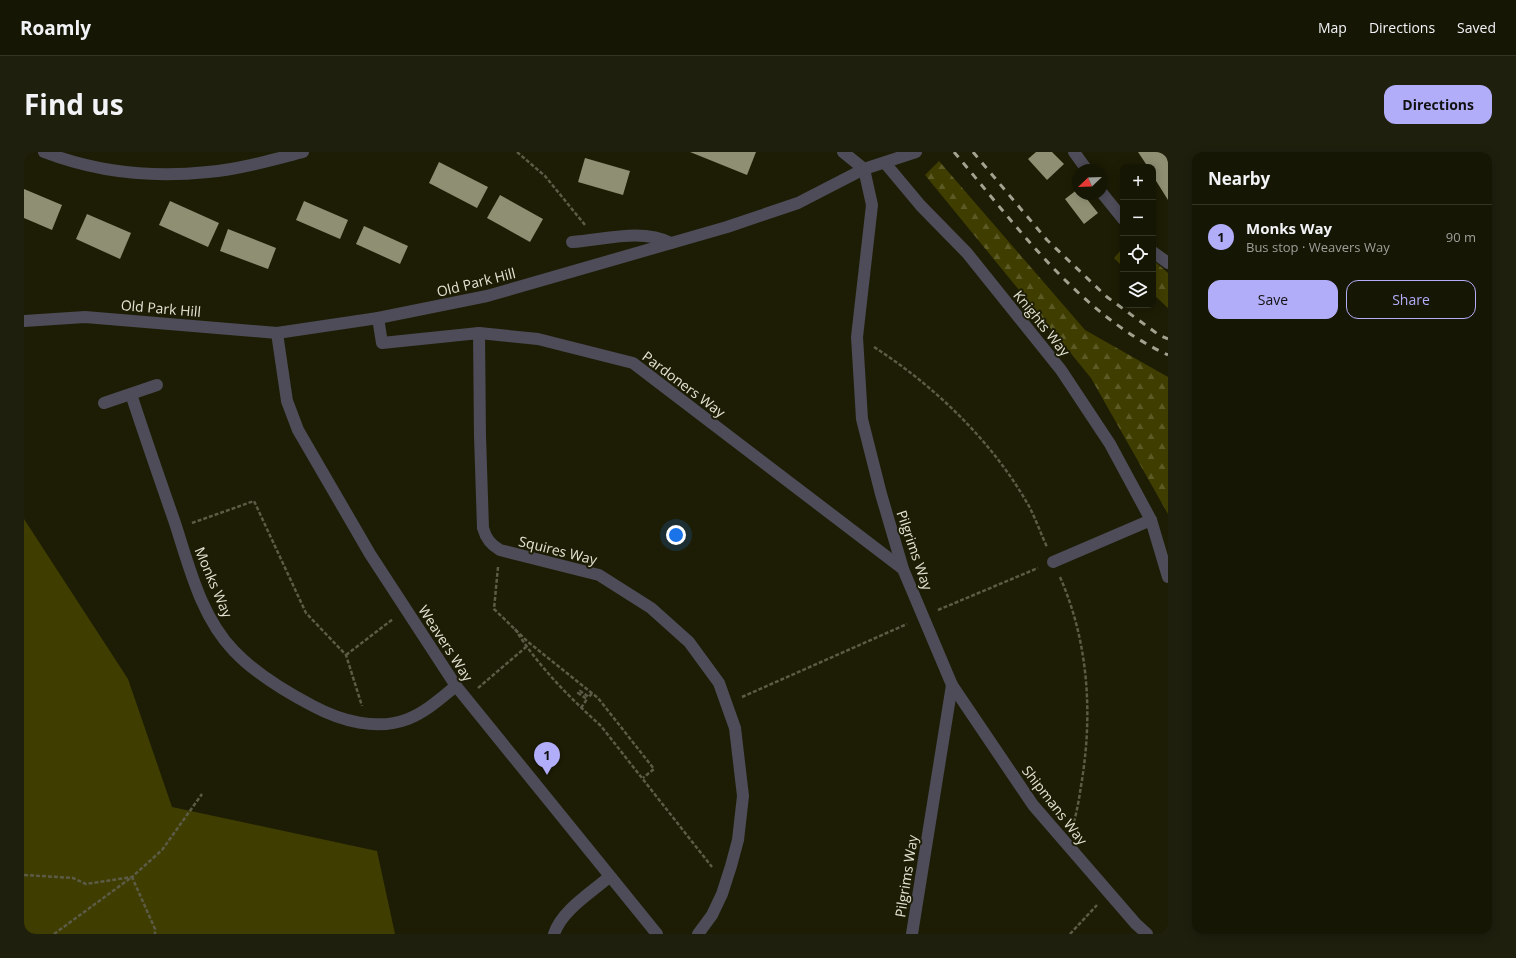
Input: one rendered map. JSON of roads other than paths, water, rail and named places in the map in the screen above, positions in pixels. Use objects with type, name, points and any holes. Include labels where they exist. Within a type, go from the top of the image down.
[{"type":"street","points":[[44,152],[118,172],[163,175],[210,172],[303,152]]},
{"type":"street","points":[[843,152],[864,169]]},
{"type":"street","name":"Old Park Hill","points":[[24,321],[85,316],[277,333],[378,318],[488,296],[672,243],[798,203],[864,169],[916,152]]},
{"type":"street","points":[[1074,152],[1083,164]]},
{"type":"street","name":"Knights Way","points":[[885,163],[921,206],[967,253],[1061,370],[1110,444],[1151,520],[1168,577]]},
{"type":"street","name":"Pilgrims Way","points":[[864,169],[872,205],[858,337],[862,419],[881,494],[903,569],[952,685],[912,934]]},
{"type":"street","points":[[1107,200],[1120,216]]},
{"type":"street","points":[[572,242],[634,235],[659,237],[672,243]]},
{"type":"street","points":[[1156,254],[1168,263]]},
{"type":"street","name":"Pardoners Way","points":[[378,318],[382,343],[480,333],[538,339],[633,363],[903,569]]},
{"type":"street","name":"Weavers Way","points":[[277,333],[287,401],[298,430],[370,554],[456,686],[609,877],[657,934]]},
{"type":"street","name":"Squires Way","points":[[480,333],[480,436],[483,528],[488,540],[500,550],[599,575],[651,608],[689,642],[719,683],[735,728],[743,796],[738,840],[726,884],[712,915],[698,934]]},
{"type":"street","points":[[104,403],[157,385]]},
{"type":"street","name":"Monks Way","points":[[131,394],[195,583],[212,619],[233,650],[254,669],[287,693],[328,714],[368,724],[386,725],[409,719],[428,708],[456,686]]},
{"type":"street","points":[[1053,562],[1151,520]]},
{"type":"street","name":"Shipmans Way","points":[[952,685],[1033,805],[1136,924],[1147,934]]},
{"type":"street","points":[[554,934],[557,925],[575,906],[609,877]]},
{"type":"railway","points":[[954,152],[1026,238],[1077,292],[1105,316],[1136,337],[1168,355]]},
{"type":"railway","points":[[973,152],[1047,240],[1107,297],[1159,335],[1168,339]]},
{"type":"place","name":"Monks Way","points":[[547,775]]}]
